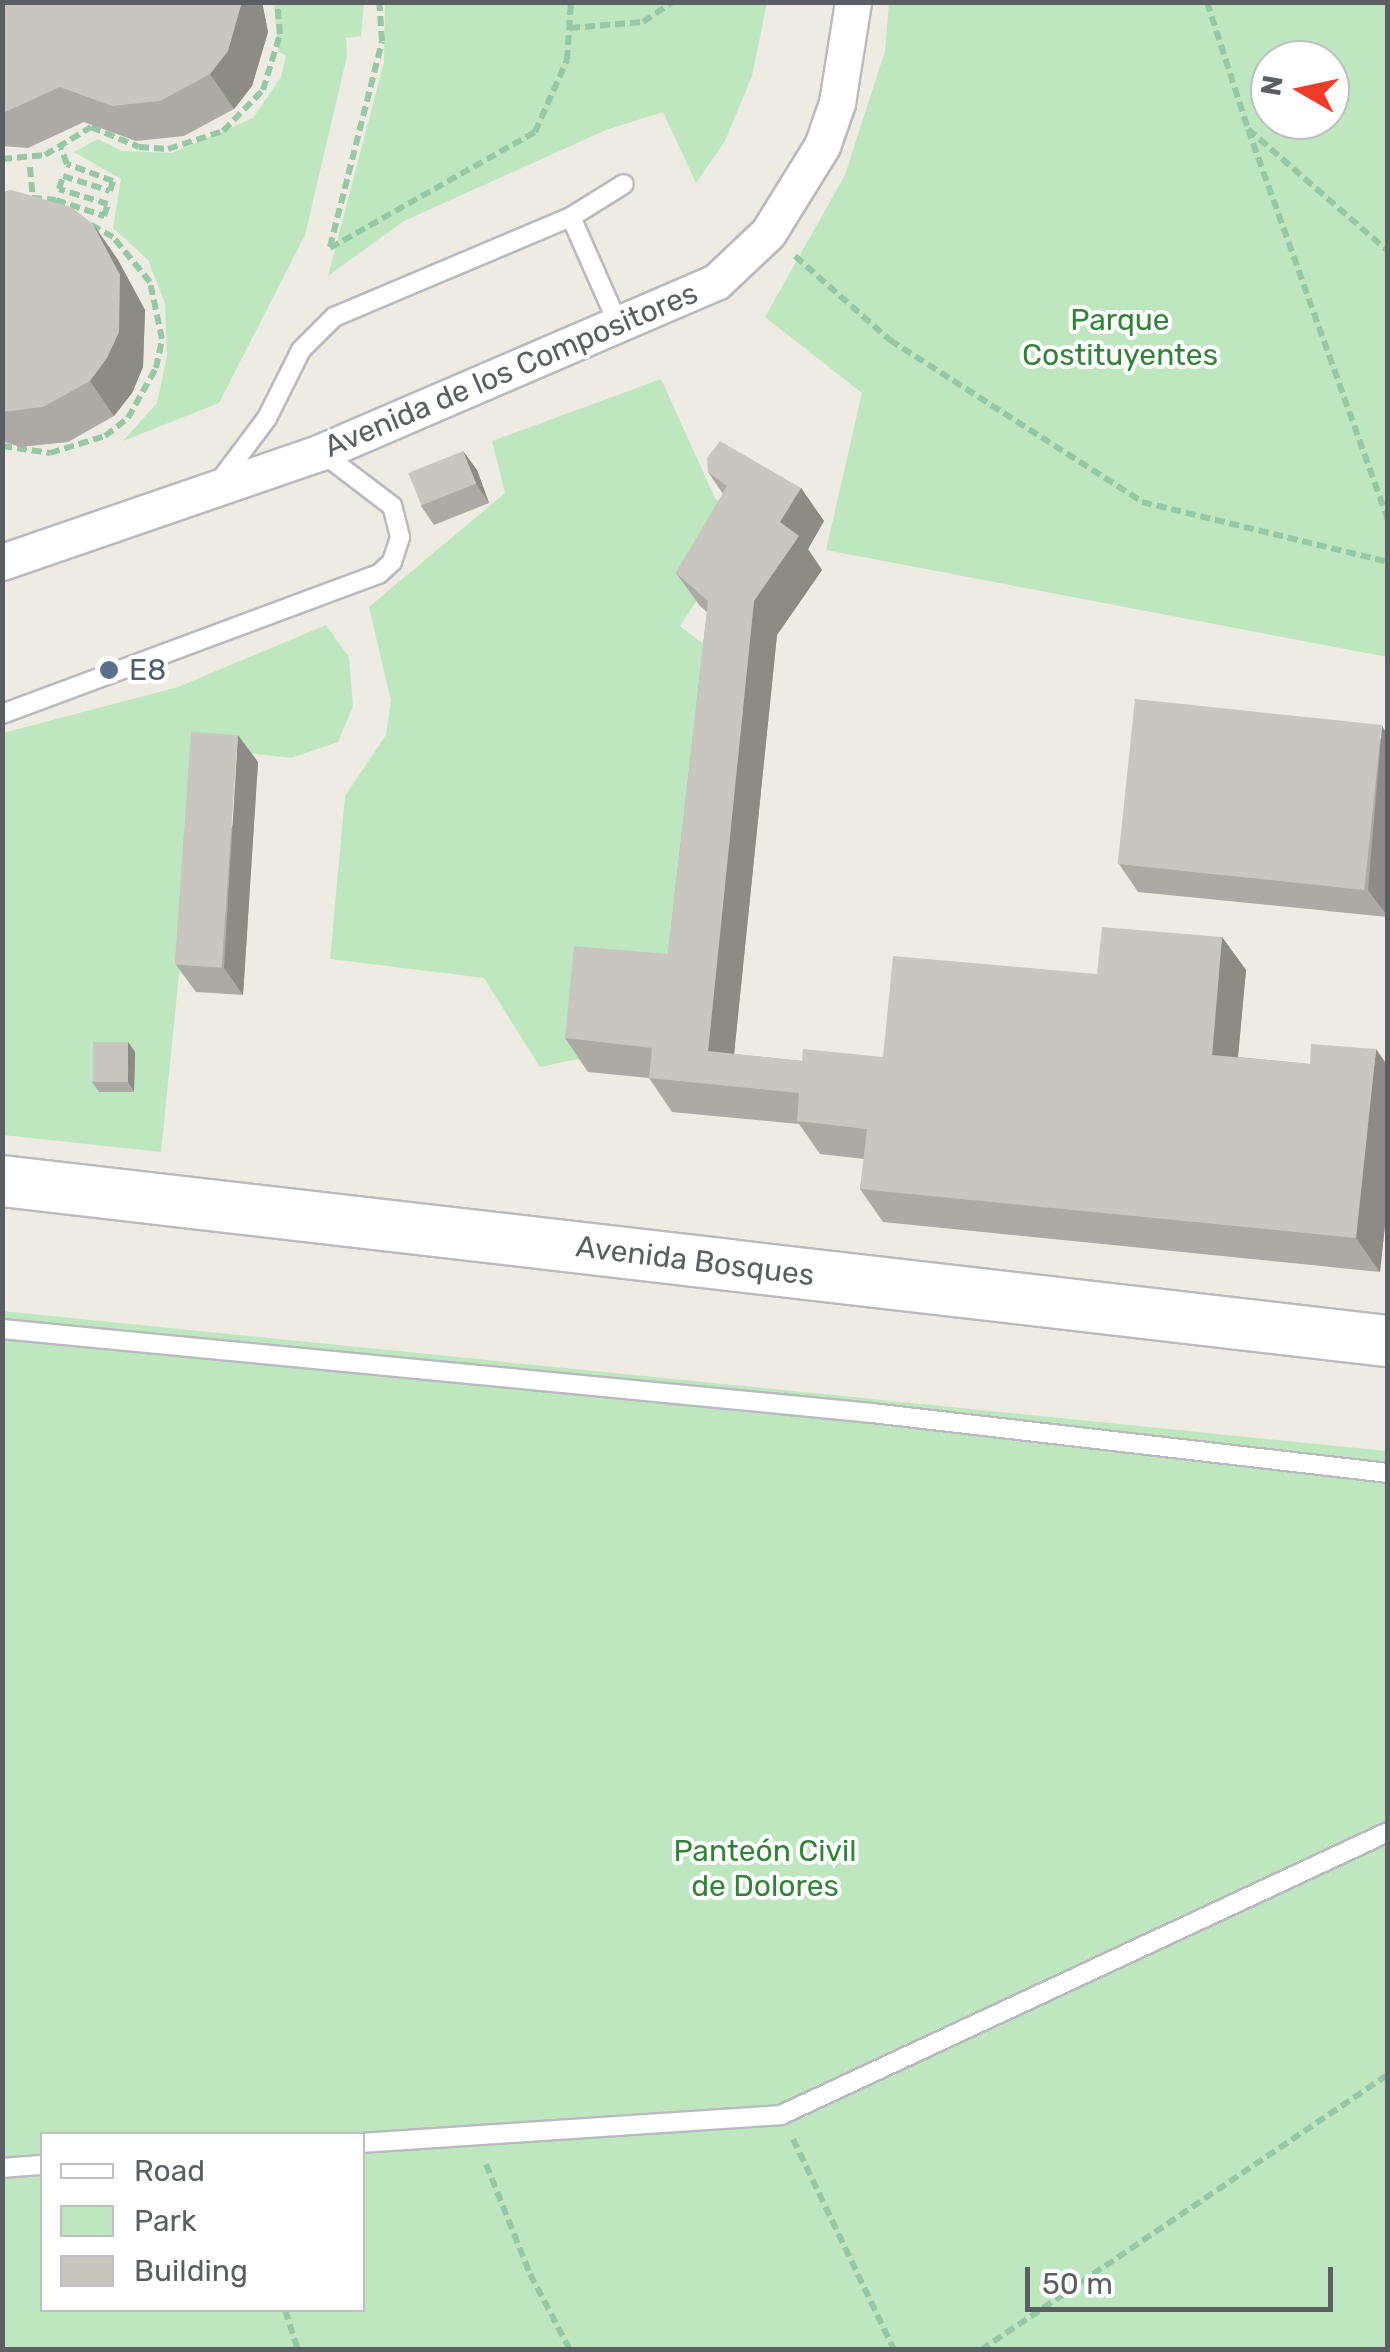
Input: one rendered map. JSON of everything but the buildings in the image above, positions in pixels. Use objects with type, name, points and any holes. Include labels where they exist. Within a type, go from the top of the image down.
[{"type":"street","name":"Avenida de los Compositores","points":[[2,562],[210,494],[321,452],[620,328],[716,282],[768,233],[822,146],[837,104],[854,2]]},
{"type":"street","name":"Avenida Bosques","points":[[2,1182],[1388,1342]]},
{"type":"lane","points":[[210,494],[267,418],[301,350],[334,317],[570,217],[624,184]]},
{"type":"lane","points":[[570,217],[620,328]]},
{"type":"lane","points":[[2,714],[379,574],[392,562],[400,537],[392,506],[321,452]]},
{"type":"lane","points":[[2,1329],[872,1414],[1388,1473]]},
{"type":"lane","points":[[365,2144],[781,2115],[1388,1832]]},
{"type":"lane","points":[[2,2168],[40,2165]]},
{"type":"path","points":[[2,159],[29,163],[91,128],[139,147],[168,149],[223,131],[263,90],[280,34],[276,2]]},
{"type":"path","points":[[379,2],[382,41],[330,248],[535,132],[567,60],[571,2]]},
{"type":"path","points":[[570,28],[643,22],[673,2]]},
{"type":"path","points":[[1206,2],[1388,520]]},
{"type":"path","points":[[1248,129],[1388,252]]},
{"type":"path","points":[[28,148],[35,216],[54,215],[56,200]]},
{"type":"path","points":[[2,195],[56,200],[104,216],[108,204],[59,188],[63,176],[110,191],[114,181],[67,164],[61,148]]},
{"type":"path","points":[[2,446],[50,453],[105,436],[128,418],[156,368],[162,338],[150,282],[113,237],[72,219]]},
{"type":"path","points":[[768,233],[890,340],[1142,502],[1388,562]]},
{"type":"path","points":[[981,2350],[1388,2074]]},
{"type":"path","points":[[781,2115],[894,2350]]},
{"type":"path","points":[[474,2136],[530,2274],[570,2350]]},
{"type":"path","points":[[286,2312],[298,2350]]},
{"type":"green space","points":[[385,2],[767,3],[752,76],[725,141],[696,183],[663,112],[606,130],[404,221],[328,276],[384,62]]},
{"type":"green space","points":[[274,3],[364,3],[361,36],[346,38],[347,56],[305,235],[219,403],[123,441],[157,403],[167,356],[165,304],[148,260],[113,228],[121,179],[74,152],[98,139],[122,151],[172,153],[253,118],[281,77],[286,56],[278,51]]},
{"type":"green space","name":"Parque Costituyentes","points":[[889,3],[1387,3],[1387,657],[826,550],[862,393],[765,317],[845,175],[885,51]]},
{"type":"green space","points":[[661,379],[715,498],[743,530],[680,626],[724,660],[681,981],[583,1058],[540,1067],[484,978],[330,959],[345,796],[386,735],[391,701],[369,607],[505,493],[492,441]]},
{"type":"green space","points":[[326,625],[349,657],[353,706],[338,742],[291,758],[202,748],[161,1152],[3,1135],[3,733],[178,687]]},
{"type":"green space","name":"Panteón Civil de Dolores","points":[[2,1311],[1387,1451],[1387,2349],[3,2349]]},
{"type":"place","name":"E8","points":[[109,670]]}]
